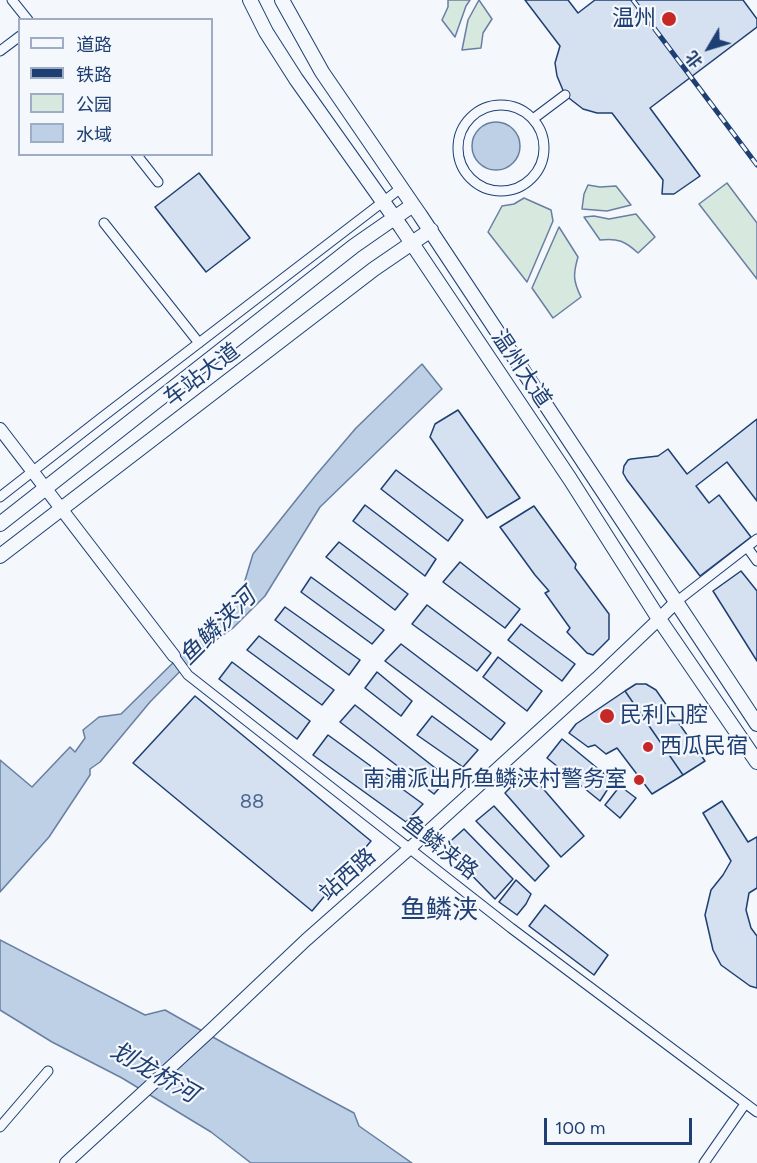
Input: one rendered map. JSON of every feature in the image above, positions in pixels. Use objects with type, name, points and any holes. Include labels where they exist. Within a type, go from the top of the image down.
[{"type":"main road","name":"温州大道","points":[[250,0],[280,55],[412,244],[570,479],[659,620],[757,762]]},
{"type":"main road","name":"温州大道","points":[[282,0],[322,72],[431,230],[757,724]]},
{"type":"main road","name":"车站大道","points":[[0,524],[354,246],[413,205]]},
{"type":"main road","name":"车站大道","points":[[0,556],[374,270],[431,230]]},
{"type":"street","points":[[12,0],[26,18]]},
{"type":"street","points":[[0,51],[18,38]]},
{"type":"street","points":[[533,119],[565,95]]},
{"type":"street","points":[[492,105],[509,105],[525,111],[533,119],[544,139],[544,156],[538,172],[526,184],[510,191],[493,191],[477,185],[465,173],[458,157],[458,140],[464,124],[476,112],[492,105]]},
{"type":"street","points":[[138,156],[158,182]]},
{"type":"street","points":[[0,497],[401,188]]},
{"type":"street","points":[[104,223],[199,343]]},
{"type":"street","points":[[0,429],[174,656]]},
{"type":"street","points":[[676,602],[757,539]]},
{"type":"street","points":[[747,548],[757,561]]},
{"type":"street","name":"站西路","points":[[66,1163],[676,602]]},
{"type":"street","name":"鱼鳞浃路","points":[[174,656],[188,675],[409,849],[757,1112]]},
{"type":"street","points":[[0,1127],[48,1071]]},
{"type":"street","points":[[704,1163],[745,1104]]},
{"type":"green space","points":[[448,0],[470,0],[455,37],[442,20],[448,7]]},
{"type":"green space","points":[[479,0],[492,19],[483,33],[481,48],[462,50],[468,20]]},
{"type":"green space","points":[[727,183],[757,223],[757,279],[699,204]]},
{"type":"green space","points":[[588,185],[616,186],[631,205],[607,211],[582,209]]},
{"type":"green space","points":[[524,198],[551,210],[553,221],[527,282],[488,232],[502,206],[514,204]]},
{"type":"green space","points":[[636,214],[655,237],[638,253],[621,241],[600,240],[584,217],[609,219]]},
{"type":"green space","points":[[559,227],[578,257],[575,277],[581,297],[553,318],[532,288]]},
{"type":"water","points":[[491,122],[501,122],[513,129],[520,141],[520,151],[513,163],[501,170],[491,170],[476,159],[472,151],[472,141],[483,126]]},
{"type":"water","name":"鱼鳞浃河","points":[[422,364],[442,389],[320,507],[265,596],[233,628],[199,652],[150,702],[100,762],[90,769],[90,775],[49,837],[0,892],[0,760],[32,787],[70,747],[75,752],[85,738],[83,730],[99,717],[121,714],[240,597],[253,554],[356,428]]},
{"type":"water","name":"划龙桥河","points":[[0,940],[145,1015],[165,1010],[354,1113],[359,1126],[412,1163],[251,1163],[211,1132],[122,1078],[52,1042],[0,1010]]},
{"type":"building","points":[[525,0],[568,0],[578,13],[595,0],[743,0],[757,19],[757,27],[650,108],[700,176],[674,194],[662,194],[663,180],[612,113],[597,113],[583,109],[565,95],[557,76],[555,63],[560,46]]},
{"type":"building","points":[[199,173],[250,238],[206,272],[155,207]]},
{"type":"building","points":[[458,410],[520,498],[487,518],[430,437],[435,424]]},
{"type":"building","points":[[757,419],[757,501],[727,462],[696,486],[709,503],[719,495],[751,537],[700,576],[627,480],[623,473],[624,466],[628,460],[658,456],[668,449],[687,474]]},
{"type":"building","points":[[396,470],[463,520],[448,541],[381,489]]},
{"type":"building","points":[[365,505],[436,559],[425,576],[353,521]]},
{"type":"building","points":[[534,506],[609,614],[609,639],[593,655],[587,653],[567,632],[570,628],[545,593],[549,591],[500,527]]},
{"type":"building","points":[[339,542],[408,594],[395,610],[326,557]]},
{"type":"building","points":[[460,562],[520,609],[505,628],[443,582]]},
{"type":"building","points":[[741,571],[757,591],[757,661],[713,591]]},
{"type":"building","points":[[311,577],[384,630],[372,644],[301,592]]},
{"type":"building","points":[[427,605],[491,653],[477,671],[412,624]]},
{"type":"building","points":[[285,607],[360,660],[349,675],[275,620]]},
{"type":"building","points":[[521,624],[575,664],[562,681],[508,640]]},
{"type":"building","points":[[259,636],[334,690],[322,705],[247,650]]},
{"type":"building","points":[[401,644],[505,723],[491,740],[385,661]]},
{"type":"building","points":[[498,657],[542,691],[527,711],[483,677]]},
{"type":"building","points":[[232,662],[310,721],[297,739],[219,679]]},
{"type":"building","points":[[377,672],[412,701],[401,716],[365,688]]},
{"type":"building","points":[[636,684],[646,684],[656,690],[705,761],[683,775],[625,691]]},
{"type":"building","points":[[625,691],[683,775],[652,794],[617,748],[606,754],[595,745],[588,747],[569,733],[576,724]]},
{"type":"building","points":[[195,696],[371,841],[312,911],[133,763]]},
{"type":"building","points":[[355,705],[448,778],[434,794],[340,722]]},
{"type":"building","points":[[432,716],[478,750],[463,767],[417,735]]},
{"type":"building","points":[[328,735],[423,804],[406,822],[313,755]]},
{"type":"building","points":[[562,739],[613,781],[600,801],[547,758]]},
{"type":"building","points":[[527,770],[584,836],[561,857],[505,793]]},
{"type":"building","points":[[620,786],[636,798],[620,818],[605,805]]},
{"type":"building","points":[[722,801],[748,842],[757,837],[757,888],[749,893],[746,910],[751,928],[757,936],[757,988],[750,986],[721,965],[713,950],[705,915],[711,890],[731,861],[703,813]]},
{"type":"building","points":[[494,806],[549,866],[535,881],[476,821]]},
{"type":"building","points":[[464,829],[513,879],[495,899],[444,847]]},
{"type":"building","points":[[516,880],[531,894],[517,915],[499,902]]},
{"type":"building","points":[[545,905],[608,955],[594,975],[529,926]]},
{"type":"railway","points":[[633,0],[757,165]]},
{"type":"place","name":"温州","points":[[669,19]]},
{"type":"place","name":"民利口腔","points":[[607,716]]},
{"type":"place","name":"西瓜民宿","points":[[648,747]]},
{"type":"place","name":"南浦派出所鱼鳞浃村警务室","points":[[639,780]]},
{"type":"district","name":"鱼鳞浃","points":[[439,910]]}]
